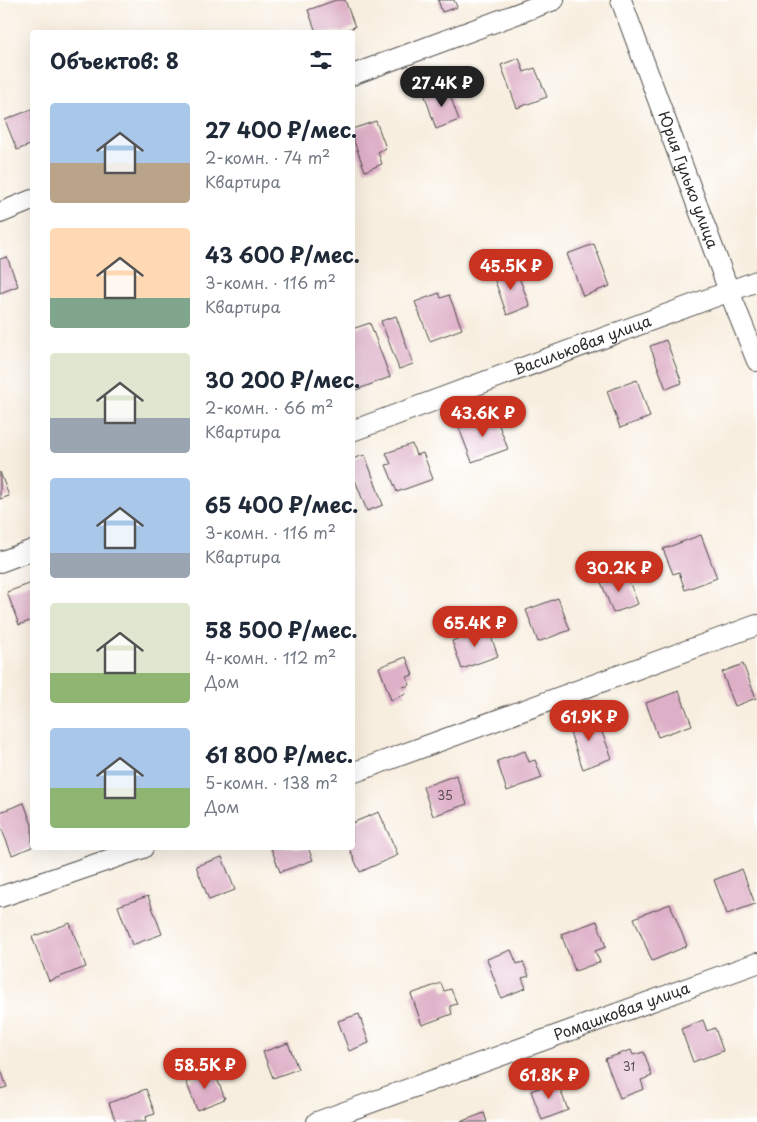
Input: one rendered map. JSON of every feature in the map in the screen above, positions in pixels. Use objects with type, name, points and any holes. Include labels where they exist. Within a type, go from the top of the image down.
[{"type":"street","points":[[355,74],[554,0]]},
{"type":"street","name":"Юрия Гулько улица","points":[[621,0],[729,291],[757,361]]},
{"type":"street","points":[[0,213],[30,201]]},
{"type":"street","name":"Васильковая улица","points":[[355,430],[757,281]]},
{"type":"street","points":[[0,562],[30,551]]},
{"type":"street","points":[[355,771],[757,626]]},
{"type":"street","points":[[0,897],[137,850]]},
{"type":"street","name":"Ромашковая улица","points":[[318,1122],[757,963]]},
{"type":"building","points":[[336,0],[345,0],[355,27],[346,30],[315,30],[308,10]]},
{"type":"building","points":[[438,0],[454,0],[457,7],[442,12]]},
{"type":"building","points":[[519,58],[524,72],[535,68],[547,97],[517,108],[501,65]]},
{"type":"building","points":[[447,87],[459,120],[436,129],[425,96]]},
{"type":"building","points":[[30,110],[30,145],[17,150],[5,120]]},
{"type":"building","points":[[376,121],[386,148],[378,152],[382,164],[365,171],[355,144],[355,128]]},
{"type":"building","points":[[594,244],[610,286],[583,296],[567,254]]},
{"type":"building","points":[[7,257],[18,286],[0,293],[0,259]]},
{"type":"building","points":[[515,267],[530,306],[507,315],[493,275]]},
{"type":"building","points":[[439,293],[441,298],[449,295],[462,329],[430,341],[415,302]]},
{"type":"building","points":[[396,316],[413,364],[399,369],[381,321]]},
{"type":"building","points":[[370,323],[390,377],[356,390],[355,388],[355,328]]},
{"type":"building","points":[[666,340],[682,383],[666,389],[650,346]]},
{"type":"building","points":[[637,380],[650,417],[620,428],[607,391]]},
{"type":"building","points":[[495,415],[508,449],[472,462],[459,428]]},
{"type":"building","points":[[412,444],[416,455],[423,453],[433,479],[397,492],[386,465],[391,464],[386,453]]},
{"type":"building","points":[[365,455],[383,505],[367,511],[355,480],[355,458]]},
{"type":"building","points":[[0,472],[9,496],[0,499]]},
{"type":"building","points":[[701,535],[717,578],[685,590],[679,572],[673,574],[663,549]]},
{"type":"building","points":[[626,573],[638,604],[613,613],[601,582]]},
{"type":"building","points":[[30,584],[30,621],[19,625],[7,592]]},
{"type":"building","points":[[558,598],[570,630],[538,642],[526,610]]},
{"type":"building","points":[[488,628],[498,656],[462,669],[452,641]]},
{"type":"building","points":[[406,657],[413,675],[407,677],[410,685],[403,687],[406,694],[391,700],[379,667]]},
{"type":"building","points":[[743,664],[756,698],[735,706],[722,672]]},
{"type":"building","points":[[679,691],[692,725],[658,737],[646,703]]},
{"type":"building","points":[[587,715],[589,720],[596,717],[612,758],[583,769],[568,727],[577,724],[576,720]]},
{"type":"building","points":[[525,751],[529,762],[535,760],[542,778],[507,791],[497,761]]},
{"type":"building","points":[[456,775],[467,804],[433,816],[423,787]]},
{"type":"building","points":[[24,803],[30,820],[30,848],[12,855],[0,825],[0,812]]},
{"type":"building","points":[[379,812],[398,855],[360,872],[350,850],[355,850],[355,822]]},
{"type":"building","points":[[272,850],[309,850],[313,860],[280,872]]},
{"type":"building","points":[[222,857],[235,890],[209,900],[196,866]]},
{"type":"building","points":[[742,869],[755,904],[727,914],[714,880]]},
{"type":"building","points":[[148,896],[162,934],[132,945],[118,906]]},
{"type":"building","points":[[670,904],[687,946],[652,961],[634,918]]},
{"type":"building","points":[[597,921],[606,947],[595,951],[600,962],[575,971],[561,934]]},
{"type":"building","points":[[70,923],[86,967],[49,981],[32,937]]},
{"type":"building","points":[[511,950],[517,964],[523,962],[529,976],[522,978],[526,988],[501,998],[487,959]]},
{"type":"building","points":[[441,983],[444,991],[451,989],[457,1004],[450,1006],[452,1014],[422,1025],[411,994]]},
{"type":"building","points":[[359,1014],[369,1043],[349,1051],[338,1021]]},
{"type":"building","points":[[703,1020],[707,1031],[715,1028],[723,1051],[693,1062],[681,1029]]},
{"type":"building","points":[[288,1043],[298,1069],[273,1078],[263,1052]]},
{"type":"building","points":[[631,1050],[633,1055],[644,1052],[652,1076],[641,1080],[644,1089],[620,1098],[605,1059]]},
{"type":"building","points":[[0,1067],[7,1087],[0,1089]]},
{"type":"building","points":[[214,1071],[225,1099],[197,1110],[186,1081]]},
{"type":"building","points":[[557,1081],[568,1110],[542,1120],[531,1091]]},
{"type":"building","points":[[146,1089],[155,1114],[145,1117],[146,1122],[116,1122],[109,1103]]},
{"type":"building","points":[[484,1113],[487,1122],[460,1122]]}]
